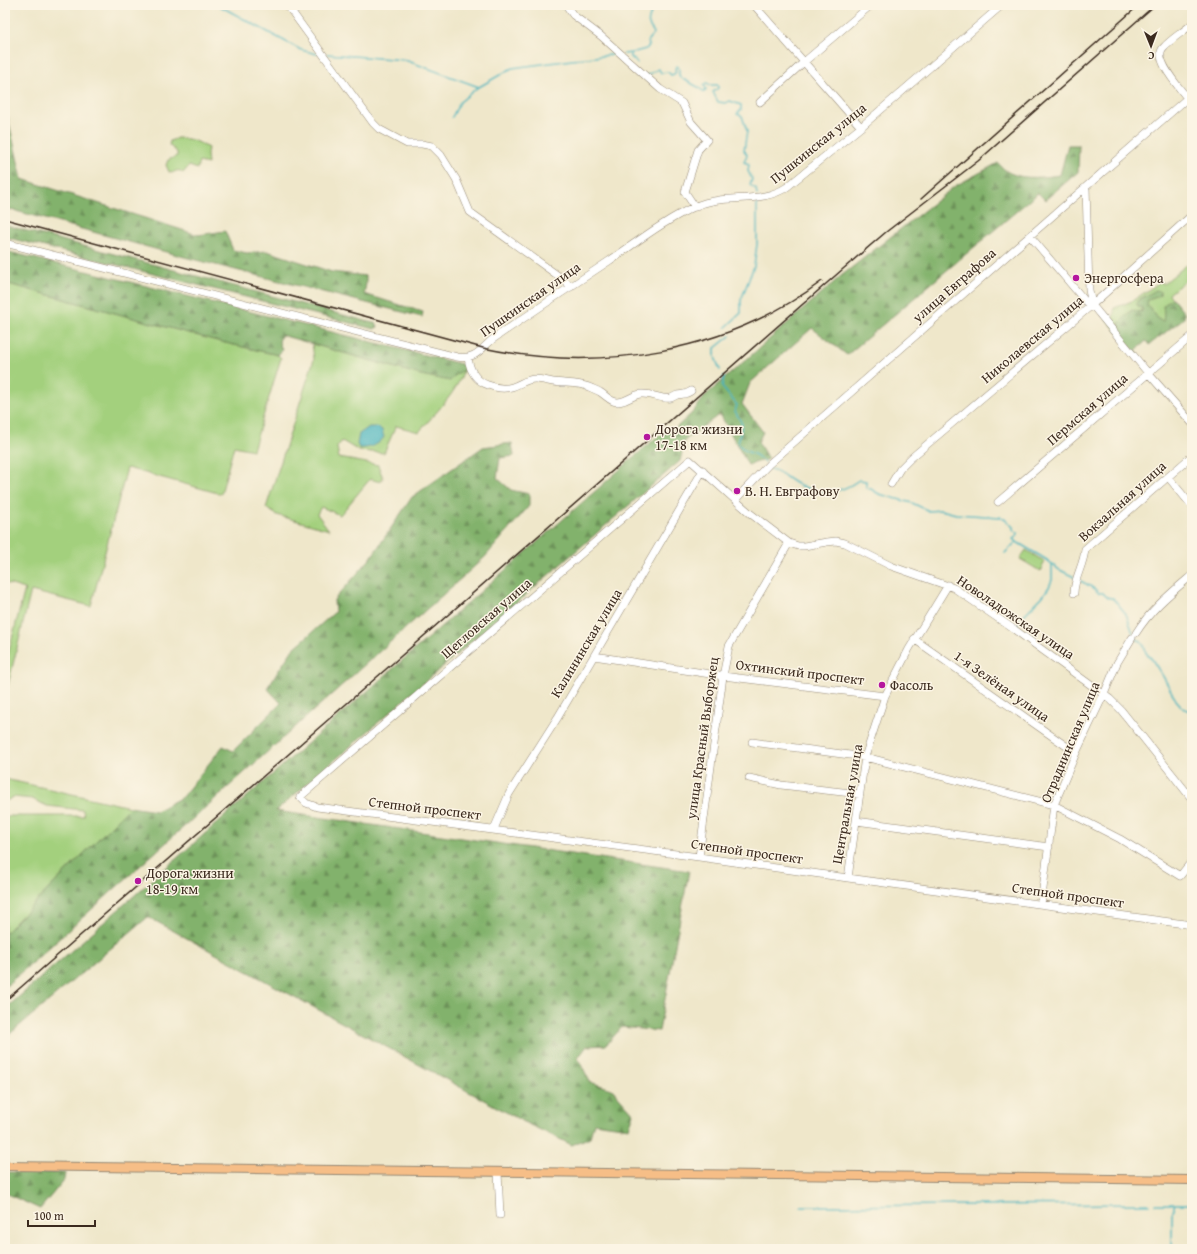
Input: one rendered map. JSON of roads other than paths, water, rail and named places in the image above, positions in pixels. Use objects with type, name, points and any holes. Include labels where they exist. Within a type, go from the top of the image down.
[{"type":"main road","points":[[5,1166],[1192,1180]]},
{"type":"street","points":[[287,5],[373,123],[379,129],[407,144],[432,146],[441,155],[456,179],[470,212],[564,280],[570,287]]},
{"type":"street","points":[[566,5],[573,15],[601,36],[660,88],[682,103],[691,122],[707,140],[698,150],[685,192],[696,207]]},
{"type":"street","points":[[754,5],[861,127]]},
{"type":"street","points":[[760,102],[871,5]]},
{"type":"street","name":"Пушкинская улица","points":[[468,358],[493,339],[653,231],[696,207],[708,202],[722,199],[762,197],[779,192],[787,187],[861,127],[1002,5]]},
{"type":"street","points":[[1190,96],[1162,63],[1160,55],[1163,47],[1192,24]]},
{"type":"street","name":"улица Евграфова","points":[[735,500],[767,466],[1190,96]]},
{"type":"street","points":[[1086,187],[1089,290],[1092,305]]},
{"type":"street","name":"Николаевская улица","points":[[891,484],[900,469],[911,458],[1092,305],[1192,215]]},
{"type":"street","points":[[1030,236],[1086,302],[1092,305],[1192,424]]},
{"type":"street","points":[[5,243],[325,325],[457,357],[468,358],[470,368],[475,377],[480,382],[489,386],[501,388],[513,387],[526,380],[536,379],[555,383],[572,382],[601,392],[614,402],[622,402],[633,396],[641,394],[651,394],[664,398],[671,398],[691,391]]},
{"type":"street","name":"Пермская улица","points":[[998,502],[1192,336]]},
{"type":"street","name":"Вокзальная улица","points":[[1074,594],[1074,586],[1084,558],[1085,549],[1192,456]]},
{"type":"street","name":"Щегловская улица","points":[[300,797],[690,460],[703,470]]},
{"type":"street","points":[[703,470],[751,514],[789,543]]},
{"type":"street","name":"Калининская улица","points":[[494,829],[509,794],[558,717],[703,470]]},
{"type":"street","points":[[1168,477],[1192,506]]},
{"type":"street","name":"Новоладожская улица","points":[[789,543],[798,546],[827,542],[845,543],[891,566],[948,586],[986,609],[1104,694],[1125,716],[1192,799]]},
{"type":"street","name":"улица Красный Выборжец","points":[[699,857],[723,676],[729,646],[789,543]]},
{"type":"street","name":"Отраднинская улица","points":[[1041,904],[1054,805],[1117,663],[1148,615],[1192,575]]},
{"type":"street","name":"Центральная улица","points":[[848,878],[865,758],[885,696],[914,640],[948,586]]},
{"type":"street","name":"1-я Зелёная улица","points":[[914,640],[1076,753]]},
{"type":"street","name":"Охтинский проспект","points":[[594,656],[723,676],[885,696]]},
{"type":"street","points":[[752,742],[865,758],[1054,805],[1120,839],[1180,876],[1192,861]]},
{"type":"street","points":[[749,778],[781,785],[860,794]]},
{"type":"street","name":"Степной проспект","points":[[300,797],[306,802],[317,807],[494,829],[1192,925]]},
{"type":"street","points":[[856,821],[1049,847]]},
{"type":"street","points":[[498,1172],[500,1215]]},
{"type":"water","points":[[369,427],[377,427],[382,430],[384,437],[373,446],[359,448],[357,444],[359,434]]},
{"type":"waterway","points":[[218,5],[301,50],[317,54]]},
{"type":"waterway","points":[[637,63],[630,56],[631,53],[646,49],[649,46],[648,40],[654,33],[648,22],[653,5]]},
{"type":"waterway","points":[[624,54],[631,53]]},
{"type":"waterway","points":[[327,54],[405,60],[479,87],[512,68],[617,54]]},
{"type":"waterway","points":[[647,75],[659,69],[661,73],[668,72],[671,75],[676,72],[675,69],[677,66],[679,68],[679,75],[681,78],[704,92],[706,89],[704,85],[707,83],[710,85],[718,85],[718,88],[713,92],[718,102],[725,103],[730,101],[741,105],[741,110],[737,114],[742,116],[747,131],[744,150],[747,155],[744,162],[749,164],[748,171],[752,179],[750,185],[756,189],[757,195]]},
{"type":"waterway","points":[[452,117],[460,102],[478,87]]},
{"type":"waterway","points":[[726,327],[741,313],[741,300],[754,266],[757,244],[757,200]]},
{"type":"waterway","points":[[720,370],[715,357],[715,348],[730,336]]},
{"type":"waterway","points":[[724,376],[722,387],[737,405],[735,411],[742,424],[738,444],[746,451],[756,455],[764,462]]},
{"type":"waterway","points":[[770,469],[777,471],[803,487],[820,492],[843,489],[859,480],[866,481],[866,488],[879,494],[912,503],[929,511],[941,510],[956,514],[1000,517],[1005,519],[1013,527],[1013,530],[1018,533],[1013,539],[1015,541],[1047,560],[1058,569],[1074,577]]},
{"type":"waterway","points":[[1005,553],[1016,542]]},
{"type":"waterway","points":[[1017,625],[1021,618],[1042,597],[1049,587],[1052,580],[1052,564]]},
{"type":"waterway","points":[[1080,581],[1099,593],[1103,593],[1107,597],[1113,598],[1126,614],[1133,633]]},
{"type":"waterway","points":[[1135,636],[1136,639],[1141,641],[1146,653],[1164,678],[1176,700],[1183,708],[1192,712]]},
{"type":"waterway","points":[[801,1206],[1150,1204]]},
{"type":"waterway","points":[[1156,1204],[1189,1204]]},
{"type":"waterway","points":[[1172,1249],[1172,1212],[1174,1210],[1174,1204]]},
{"type":"railway","points":[[921,199],[1139,5]]},
{"type":"railway","points":[[5,1001],[843,269],[886,232],[978,161],[1155,5]]},
{"type":"railway","points":[[5,219],[483,348],[527,355],[572,358],[616,357],[660,351],[703,340],[745,325],[785,306],[822,281]]},
{"type":"place","name":"Энергосфера","points":[[1076,278]]},
{"type":"place","name":"Дорога жизни 17-18 км","points":[[647,437]]},
{"type":"place","name":"В. Н. Евграфову","points":[[737,491]]},
{"type":"place","name":"Фасоль","points":[[882,685]]},
{"type":"place","name":"Дорога жизни 18-19 км","points":[[138,881]]}]
